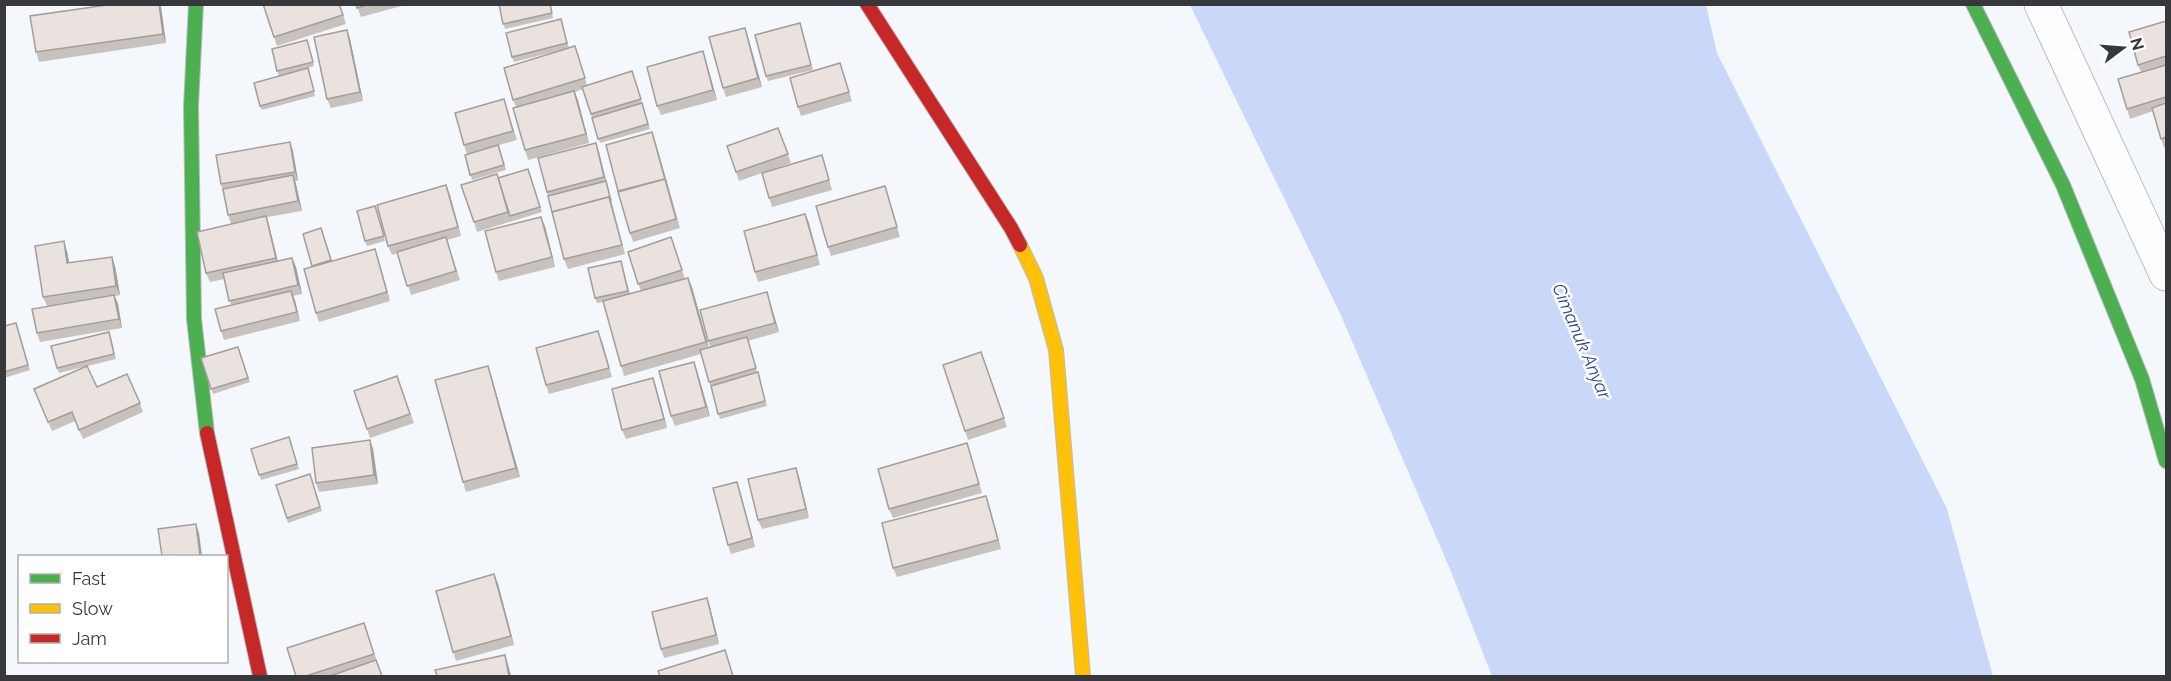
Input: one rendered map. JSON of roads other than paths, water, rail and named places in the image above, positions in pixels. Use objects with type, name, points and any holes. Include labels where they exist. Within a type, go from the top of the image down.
[{"type":"street","points":[[196,4],[191,106],[194,319],[209,447],[260,676]]},
{"type":"street","points":[[867,4],[1011,228],[1036,278],[1056,350],[1083,676]]},
{"type":"street","points":[[1973,4],[2063,184],[2142,379],[2166,461]]},
{"type":"street","points":[[2048,8],[2166,274]]},
{"type":"water","name":"Cimanuk Anyar","points":[[1190,5],[1706,5],[1717,53],[1947,509],[1993,676],[1492,676],[1450,569],[1339,311]]}]
